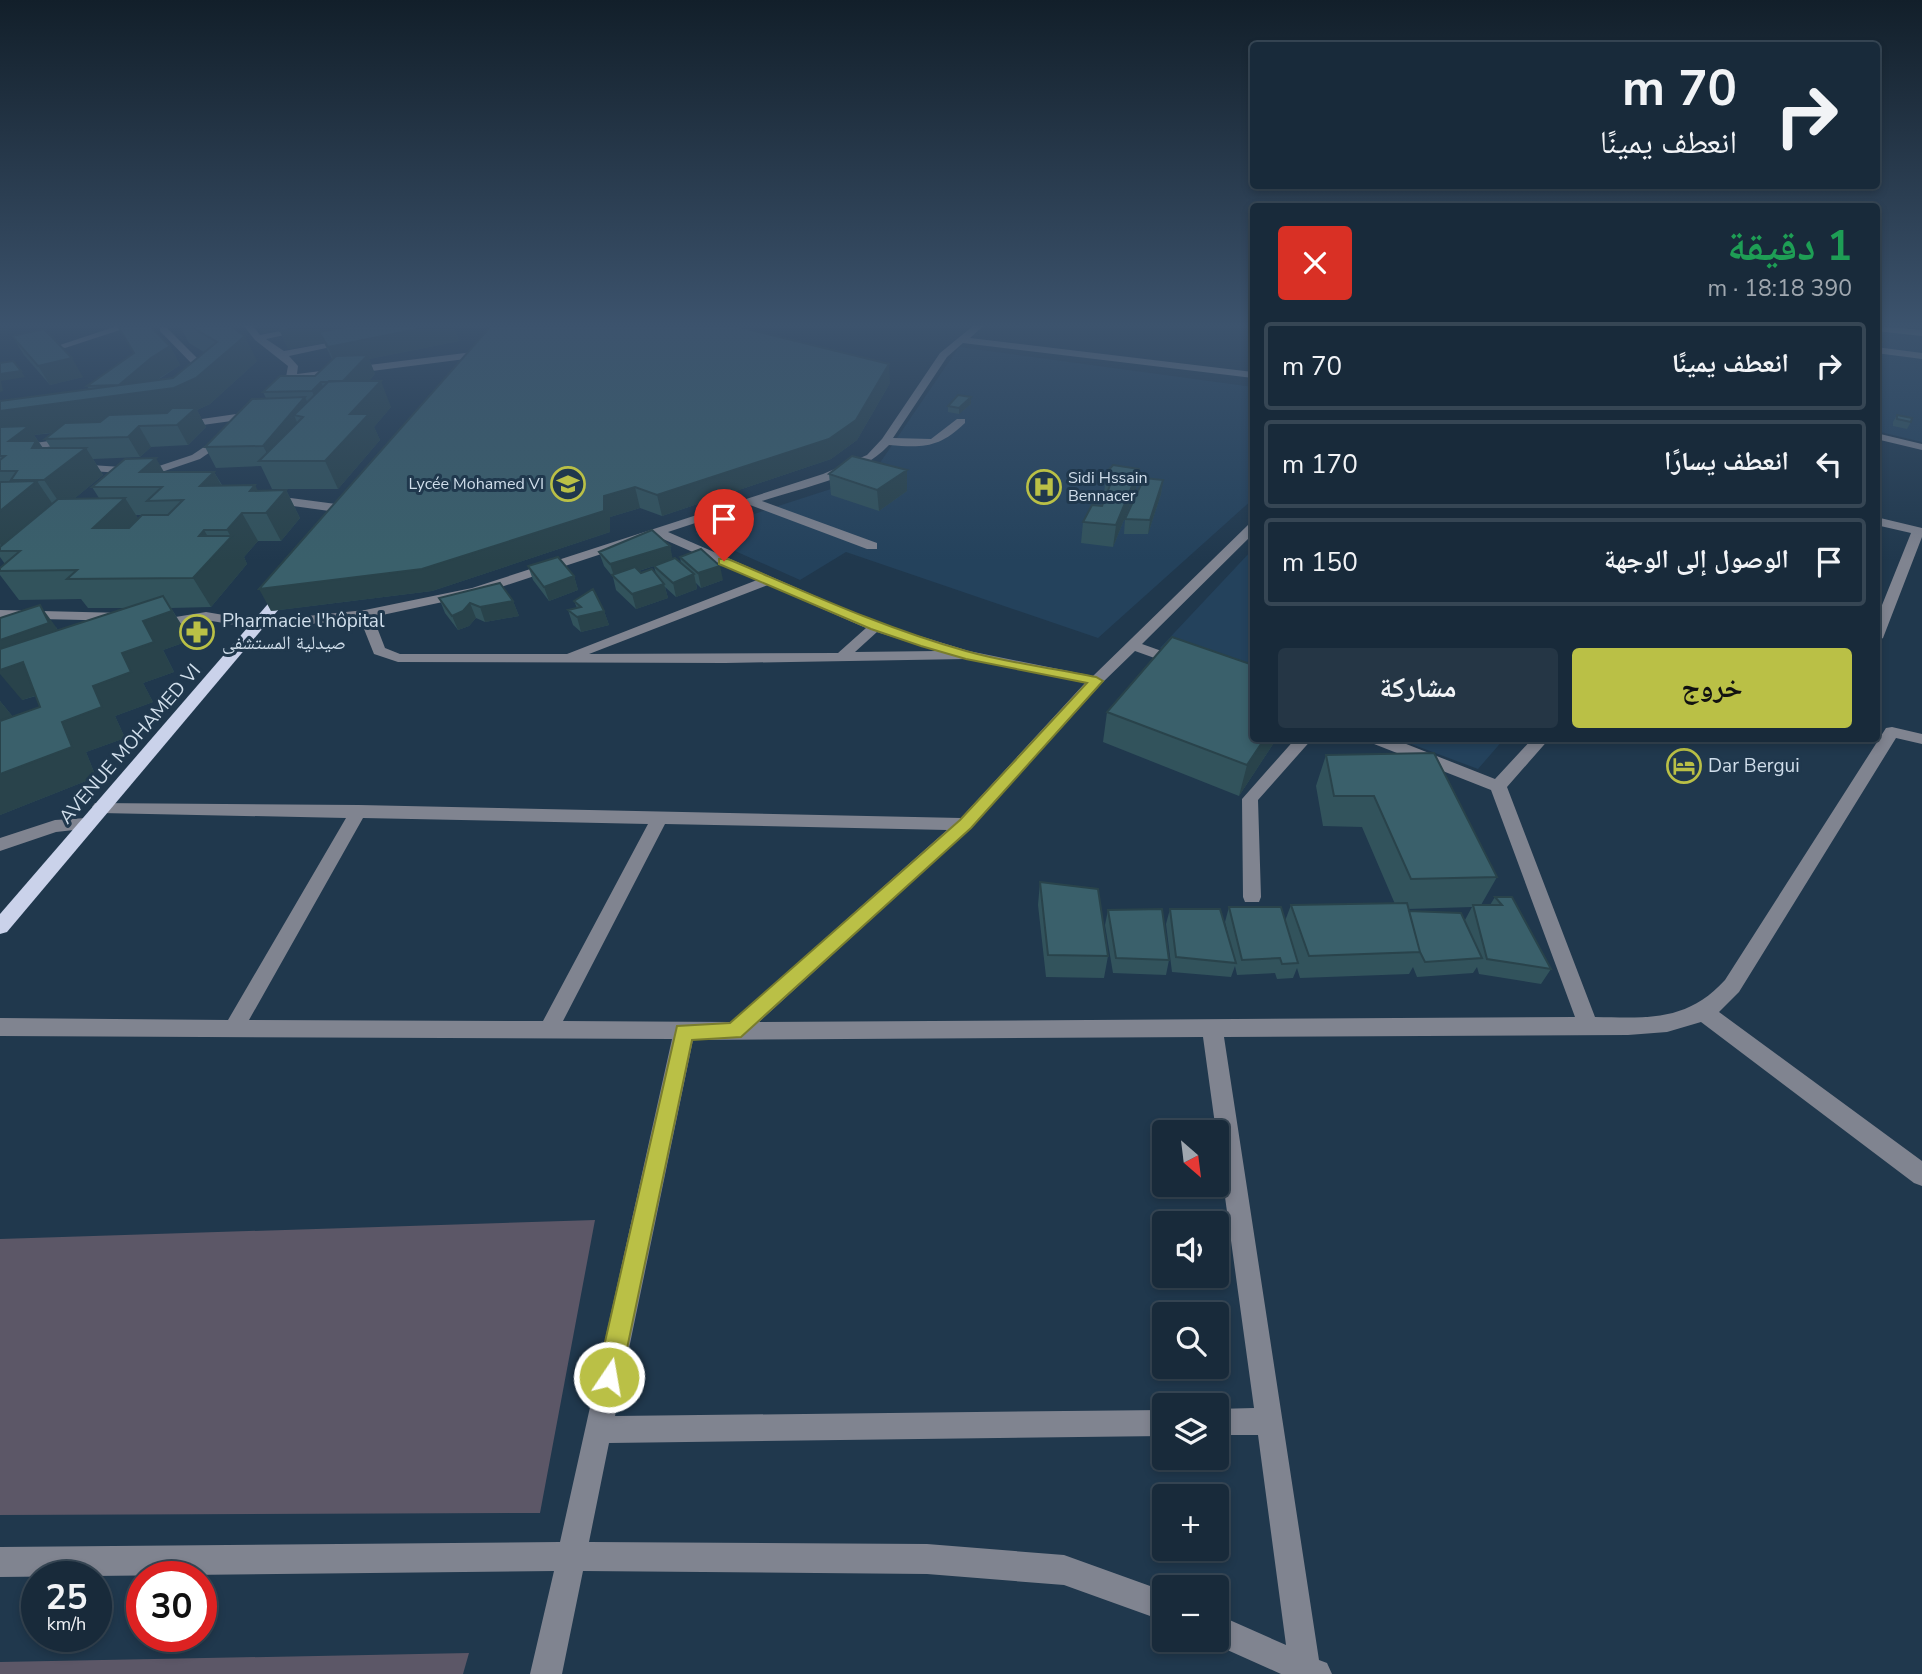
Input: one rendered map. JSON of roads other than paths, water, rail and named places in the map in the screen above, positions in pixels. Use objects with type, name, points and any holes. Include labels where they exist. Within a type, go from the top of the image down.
[{"type":"main road","name":"AVENUE MOHAMED VI","points":[[0,927],[293,583]]},
{"type":"street","points":[[122,485],[214,446],[258,415],[268,404]]},
{"type":"street","points":[[0,614],[206,617],[259,625],[365,614],[475,591],[855,466],[871,457],[886,441],[909,404]]},
{"type":"street","points":[[174,426],[258,415]]},
{"type":"street","points":[[886,441],[931,444],[939,441],[961,421]]},
{"type":"street","points":[[1880,437],[1922,447]]},
{"type":"street","points":[[0,451],[82,439]]},
{"type":"street","points":[[52,458],[69,441]]},
{"type":"street","points":[[68,465],[152,472]]},
{"type":"street","points":[[173,465],[193,474]]},
{"type":"street","points":[[250,495],[352,510]]},
{"type":"street","points":[[751,501],[872,546]]},
{"type":"street","points":[[1880,522],[1920,531],[1880,628]]},
{"type":"street","points":[[734,1031],[965,824],[1096,681],[1250,530]]},
{"type":"street","points":[[659,532],[875,626],[966,655],[1096,681]]},
{"type":"street","points":[[565,659],[767,581]]},
{"type":"street","points":[[365,614],[379,651],[398,658],[966,655]]},
{"type":"street","points":[[142,628],[180,618]]},
{"type":"street","points":[[842,657],[875,626]]},
{"type":"street","points":[[1133,645],[1193,668]]},
{"type":"street","points":[[1884,730],[1922,739]]},
{"type":"street","points":[[1252,897],[1250,799],[1301,742]]},
{"type":"street","points":[[1385,742],[1498,786],[1588,1027]]},
{"type":"street","points":[[1498,786],[1538,742]]},
{"type":"street","points":[[0,1027],[684,1032],[1661,1026],[1705,1013],[1721,1001],[1877,742]]},
{"type":"street","points":[[101,807],[965,824]]},
{"type":"street","points":[[234,1028],[359,811]]},
{"type":"street","points":[[548,1031],[659,819]]},
{"type":"street","points":[[0,845],[55,826],[86,824]]},
{"type":"street","points":[[1705,1013],[1922,1175]]},
{"type":"street","points":[[1212,1027],[1269,1421],[1310,1671]]},
{"type":"street","points":[[546,1674],[684,1032]]},
{"type":"street","points":[[1229,1422],[1269,1421]]},
{"type":"street","points":[[597,1430],[1152,1423]]},
{"type":"street","points":[[0,1562],[570,1556],[928,1559],[1064,1570],[1152,1602]]},
{"type":"street","points":[[1229,1635],[1310,1671]]},
{"type":"place","name":"Lycée Mohamed VI","points":[[568,484]]},
{"type":"place","name":"Sidi Hssain Bennacer","points":[[1044,487]]},
{"type":"place","name":"Pharmacie l'hôpital صيدلية المستشفى","points":[[197,632]]},
{"type":"place","name":"Dar Bergui","points":[[1684,766]]}]
